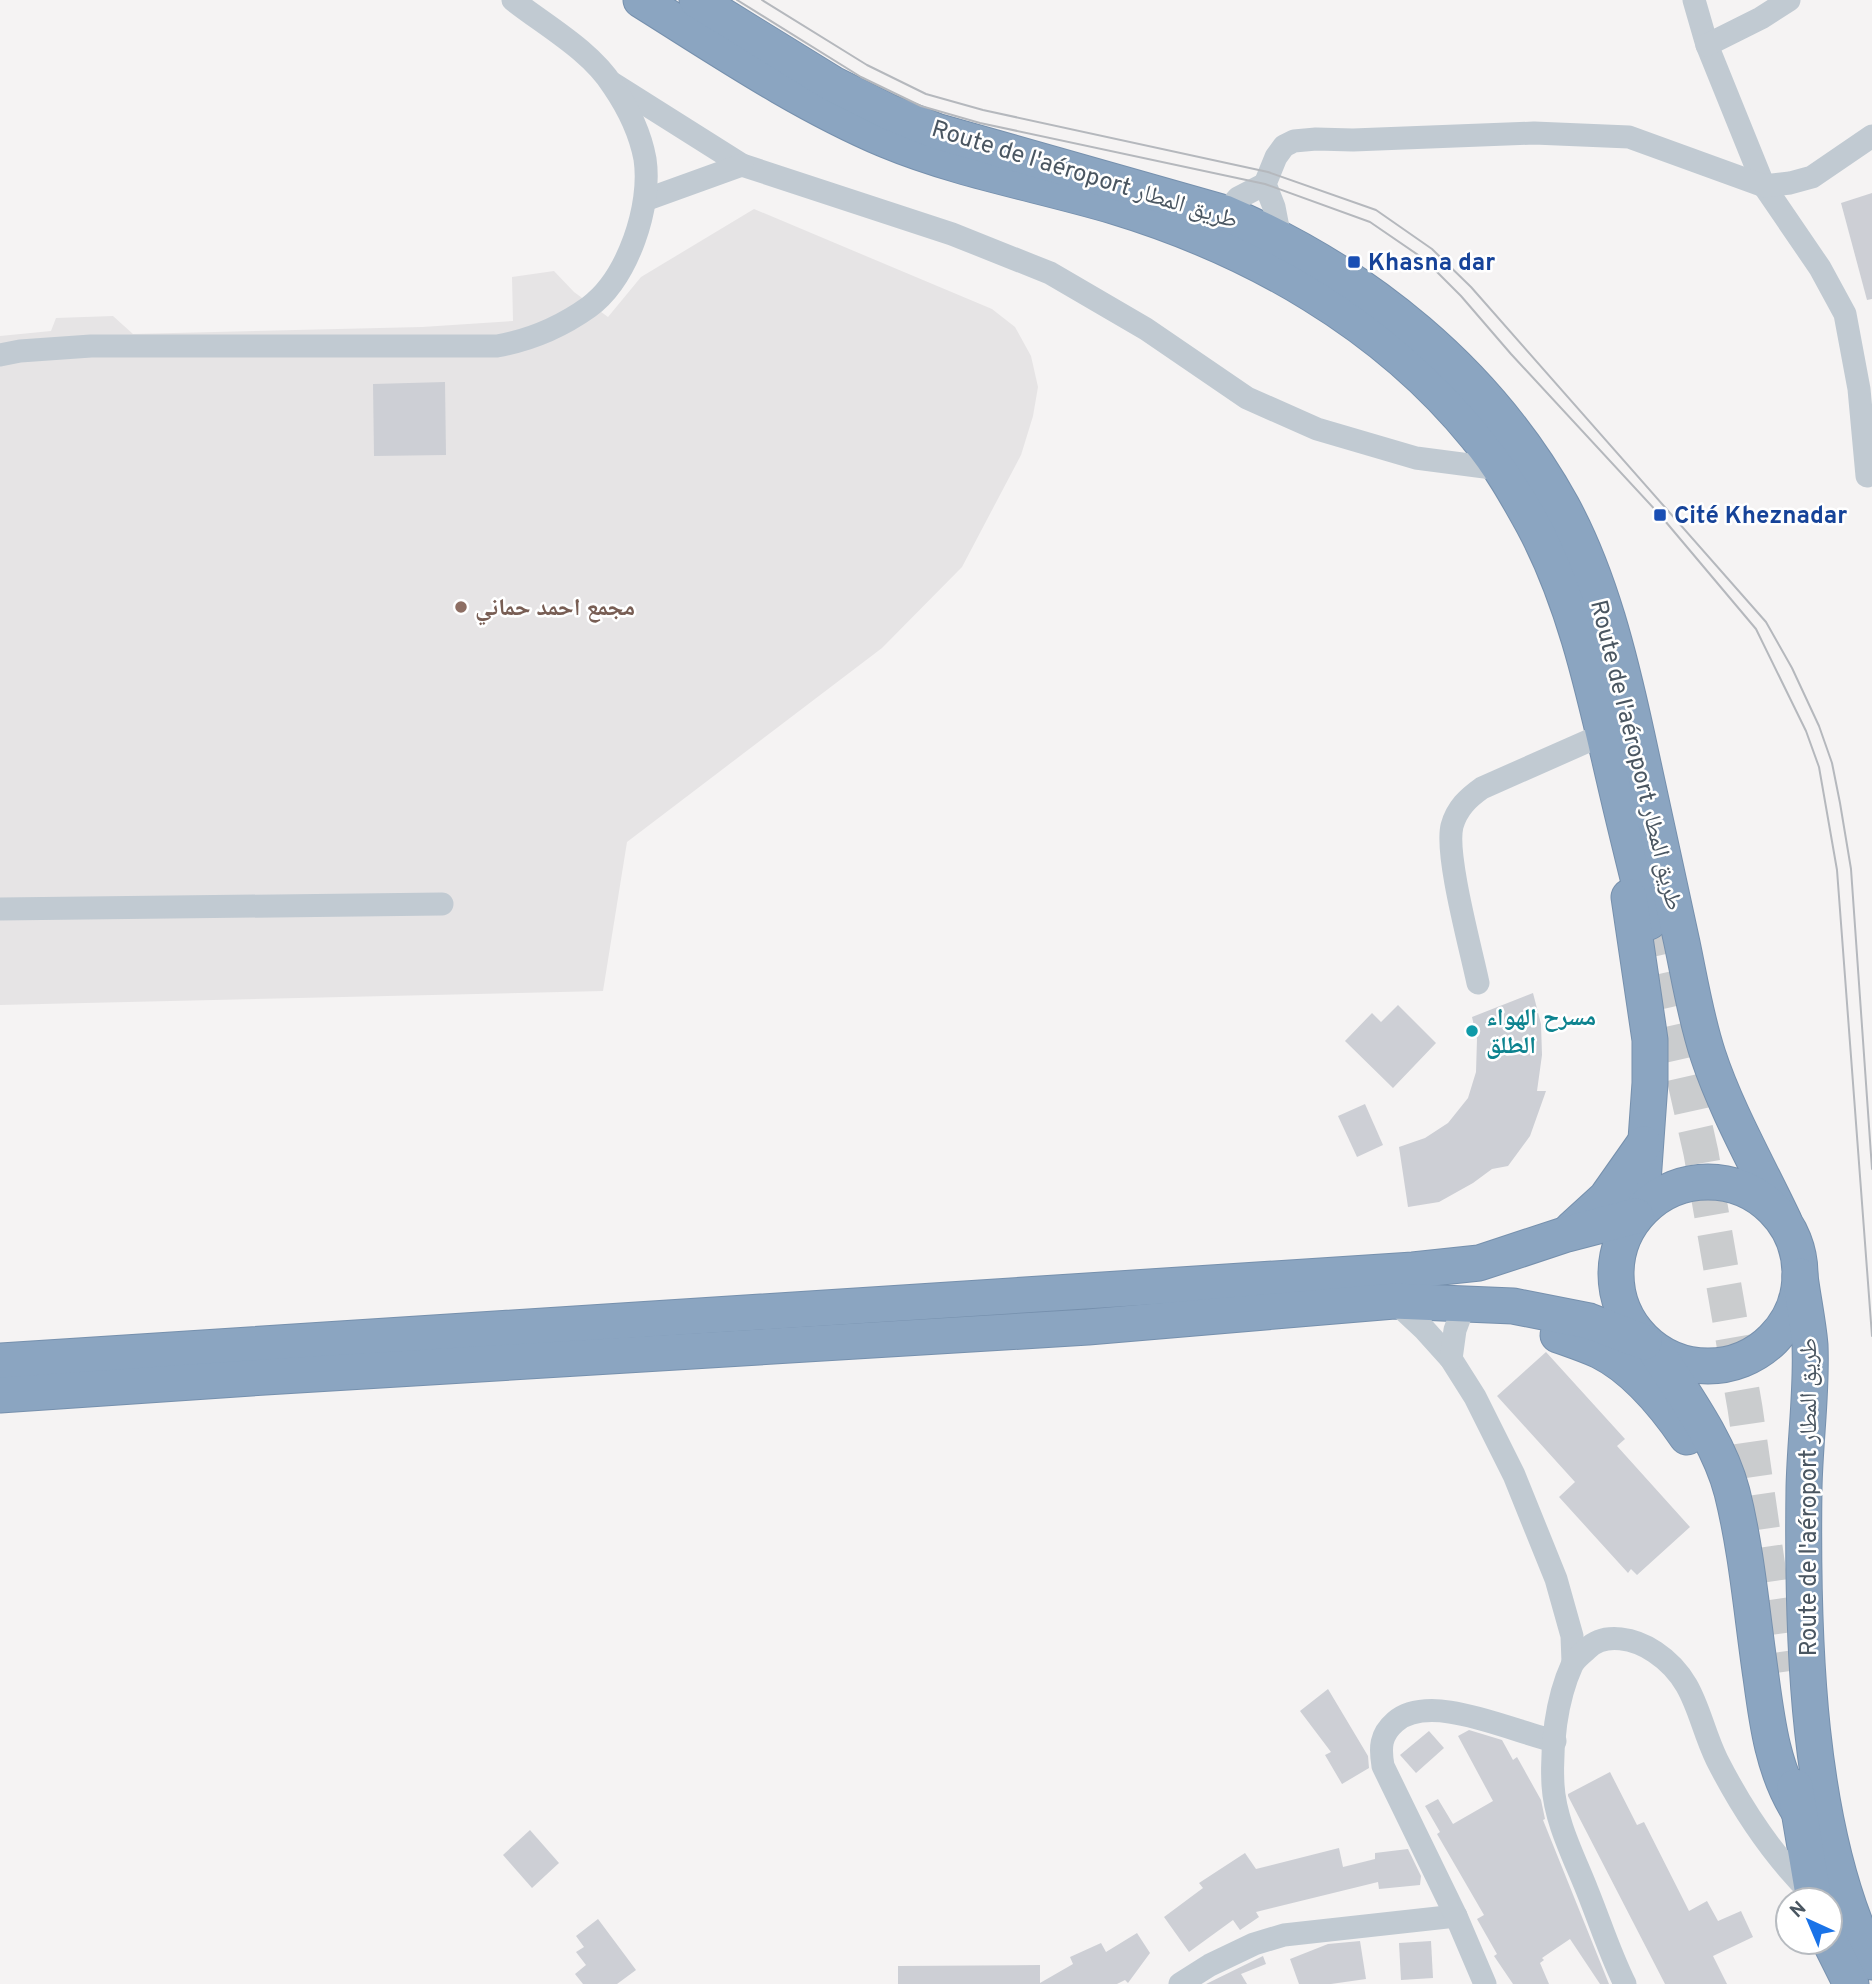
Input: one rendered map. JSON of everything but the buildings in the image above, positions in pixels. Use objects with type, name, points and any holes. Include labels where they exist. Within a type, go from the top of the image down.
[{"type":"highway","name":"Route de l'aéroport طريق المطار","points":[[641,0],[751,70],[826,113],[888,141],[1119,208],[1251,258],[1303,288],[1395,354],[1438,394],[1478,438],[1534,526],[1554,570],[1588,670],[1649,922]]},
{"type":"highway","name":"Route de l'aéroport طريق المطار","points":[[697,0],[833,83],[889,112],[936,131],[1225,213],[1280,238],[1310,254],[1391,308],[1489,401],[1562,505],[1581,546],[1608,622],[1637,737],[1694,1008],[1708,1057],[1784,1221]]},
{"type":"highway","points":[[1613,775],[1650,1040],[1650,1083],[1639,1213]]},
{"type":"highway","points":[[1567,1234],[1606,1198],[1644,1144]]},
{"type":"highway","points":[[0,1395],[1088,1327],[1394,1301],[1469,1303],[1546,1311],[1589,1321],[1650,1347],[1682,1363],[1710,1367],[1738,1362],[1762,1348],[1782,1329],[1795,1304],[1800,1276],[1796,1247],[1784,1221],[1765,1201],[1742,1188],[1715,1182],[1688,1184],[1662,1193],[1639,1213],[1622,1239],[1615,1266],[1617,1294],[1627,1320],[1650,1347],[1699,1420],[1732,1490],[1775,1757],[1783,1782],[1798,1810]]},
{"type":"highway","points":[[0,1361],[1413,1270],[1479,1263],[1639,1213]]},
{"type":"highway","name":"Route de l'aéroport طريق المطار","points":[[1800,1276],[1810,1344],[1804,1488],[1805,1576],[1814,1741],[1841,1880],[1855,1929],[1872,1962]]},
{"type":"highway","points":[[1469,1303],[1602,1352],[1642,1382],[1672,1415],[1705,1462],[1742,1539]]},
{"type":"highway","name":"Route de l'aéroport طريق المطار","points":[[1783,1672],[1798,1810],[1811,1886]]},
{"type":"highway","points":[[1837,1956],[1852,1984]]},
{"type":"street","points":[[513,0],[583,54],[612,83],[742,165],[951,234],[1050,273],[1146,329],[1247,398],[1317,429],[1416,458],[1500,469]]},
{"type":"street","points":[[1694,0],[1707,45],[1764,186],[1820,268],[1845,314],[1859,389],[1867,476]]},
{"type":"street","points":[[1707,45],[1761,18],[1789,0]]},
{"type":"street","points":[[0,355],[91,346],[497,346],[526,341],[591,305],[618,274],[635,242],[645,200],[645,159],[632,117],[612,83]]},
{"type":"street","points":[[1225,213],[1238,198],[1265,184],[1276,157],[1284,146],[1294,141],[1534,133],[1629,137],[1764,186],[1812,177],[1872,136]]},
{"type":"street","points":[[645,200],[742,165]]},
{"type":"street","points":[[1265,184],[1275,207],[1280,238]]},
{"type":"street","points":[[1478,983],[1451,853],[1451,828],[1458,811],[1469,797],[1482,788],[1604,734]]},
{"type":"street","points":[[0,909],[442,904]]},
{"type":"street","points":[[1394,1301],[1451,1359],[1475,1397],[1514,1475],[1556,1580],[1572,1636],[1573,1662],[1559,1707],[1553,1785],[1559,1819],[1625,1984]]},
{"type":"street","points":[[1451,1359],[1455,1330],[1469,1303]]},
{"type":"street","points":[[1573,1662],[1590,1646],[1606,1639],[1631,1640],[1656,1652],[1680,1673],[1693,1693],[1715,1756],[1727,1780],[1778,1857],[1803,1886]]},
{"type":"street","points":[[1485,1984],[1456,1916],[1383,1766],[1380,1750],[1382,1739],[1399,1718],[1416,1712],[1436,1710],[1490,1721],[1520,1733],[1555,1741]]},
{"type":"street","points":[[1180,1984],[1210,1965],[1254,1944],[1284,1935],[1456,1916]]},
{"type":"shaded area","name":"مجمع احمد حماني","points":[[754,209],[992,309],[1015,327],[1031,356],[1038,387],[1033,416],[1021,455],[962,567],[882,648],[627,842],[603,991],[0,1005],[0,336],[51,331],[56,318],[113,316],[133,334],[422,327],[513,321],[512,277],[554,271],[574,292],[608,317],[641,277]]},
{"type":"tunnel","points":[[1649,922],[1701,1153],[1745,1408],[1783,1672]]},
{"type":"tram line","points":[[737,0],[861,77],[921,106],[980,123],[1265,184],[1370,222],[1424,259],[1461,296],[1660,515],[1756,629],[1806,731],[1819,767],[1837,870],[1872,1336]]},
{"type":"tram line","points":[[762,0],[867,65],[926,94],[983,110],[1268,172],[1376,210],[1432,249],[1471,287],[1766,622],[1792,668],[1819,726],[1832,763],[1851,869],[1872,1169]]},
{"type":"place","name":"Khasna dar","points":[[1354,262]]},
{"type":"place","name":"Cité Kheznadar","points":[[1660,515]]},
{"type":"place","name":"مجمع احمد حماني","points":[[461,607]]},
{"type":"place","name":"مسرح الهواء الطلق","points":[[1472,1031]]}]
